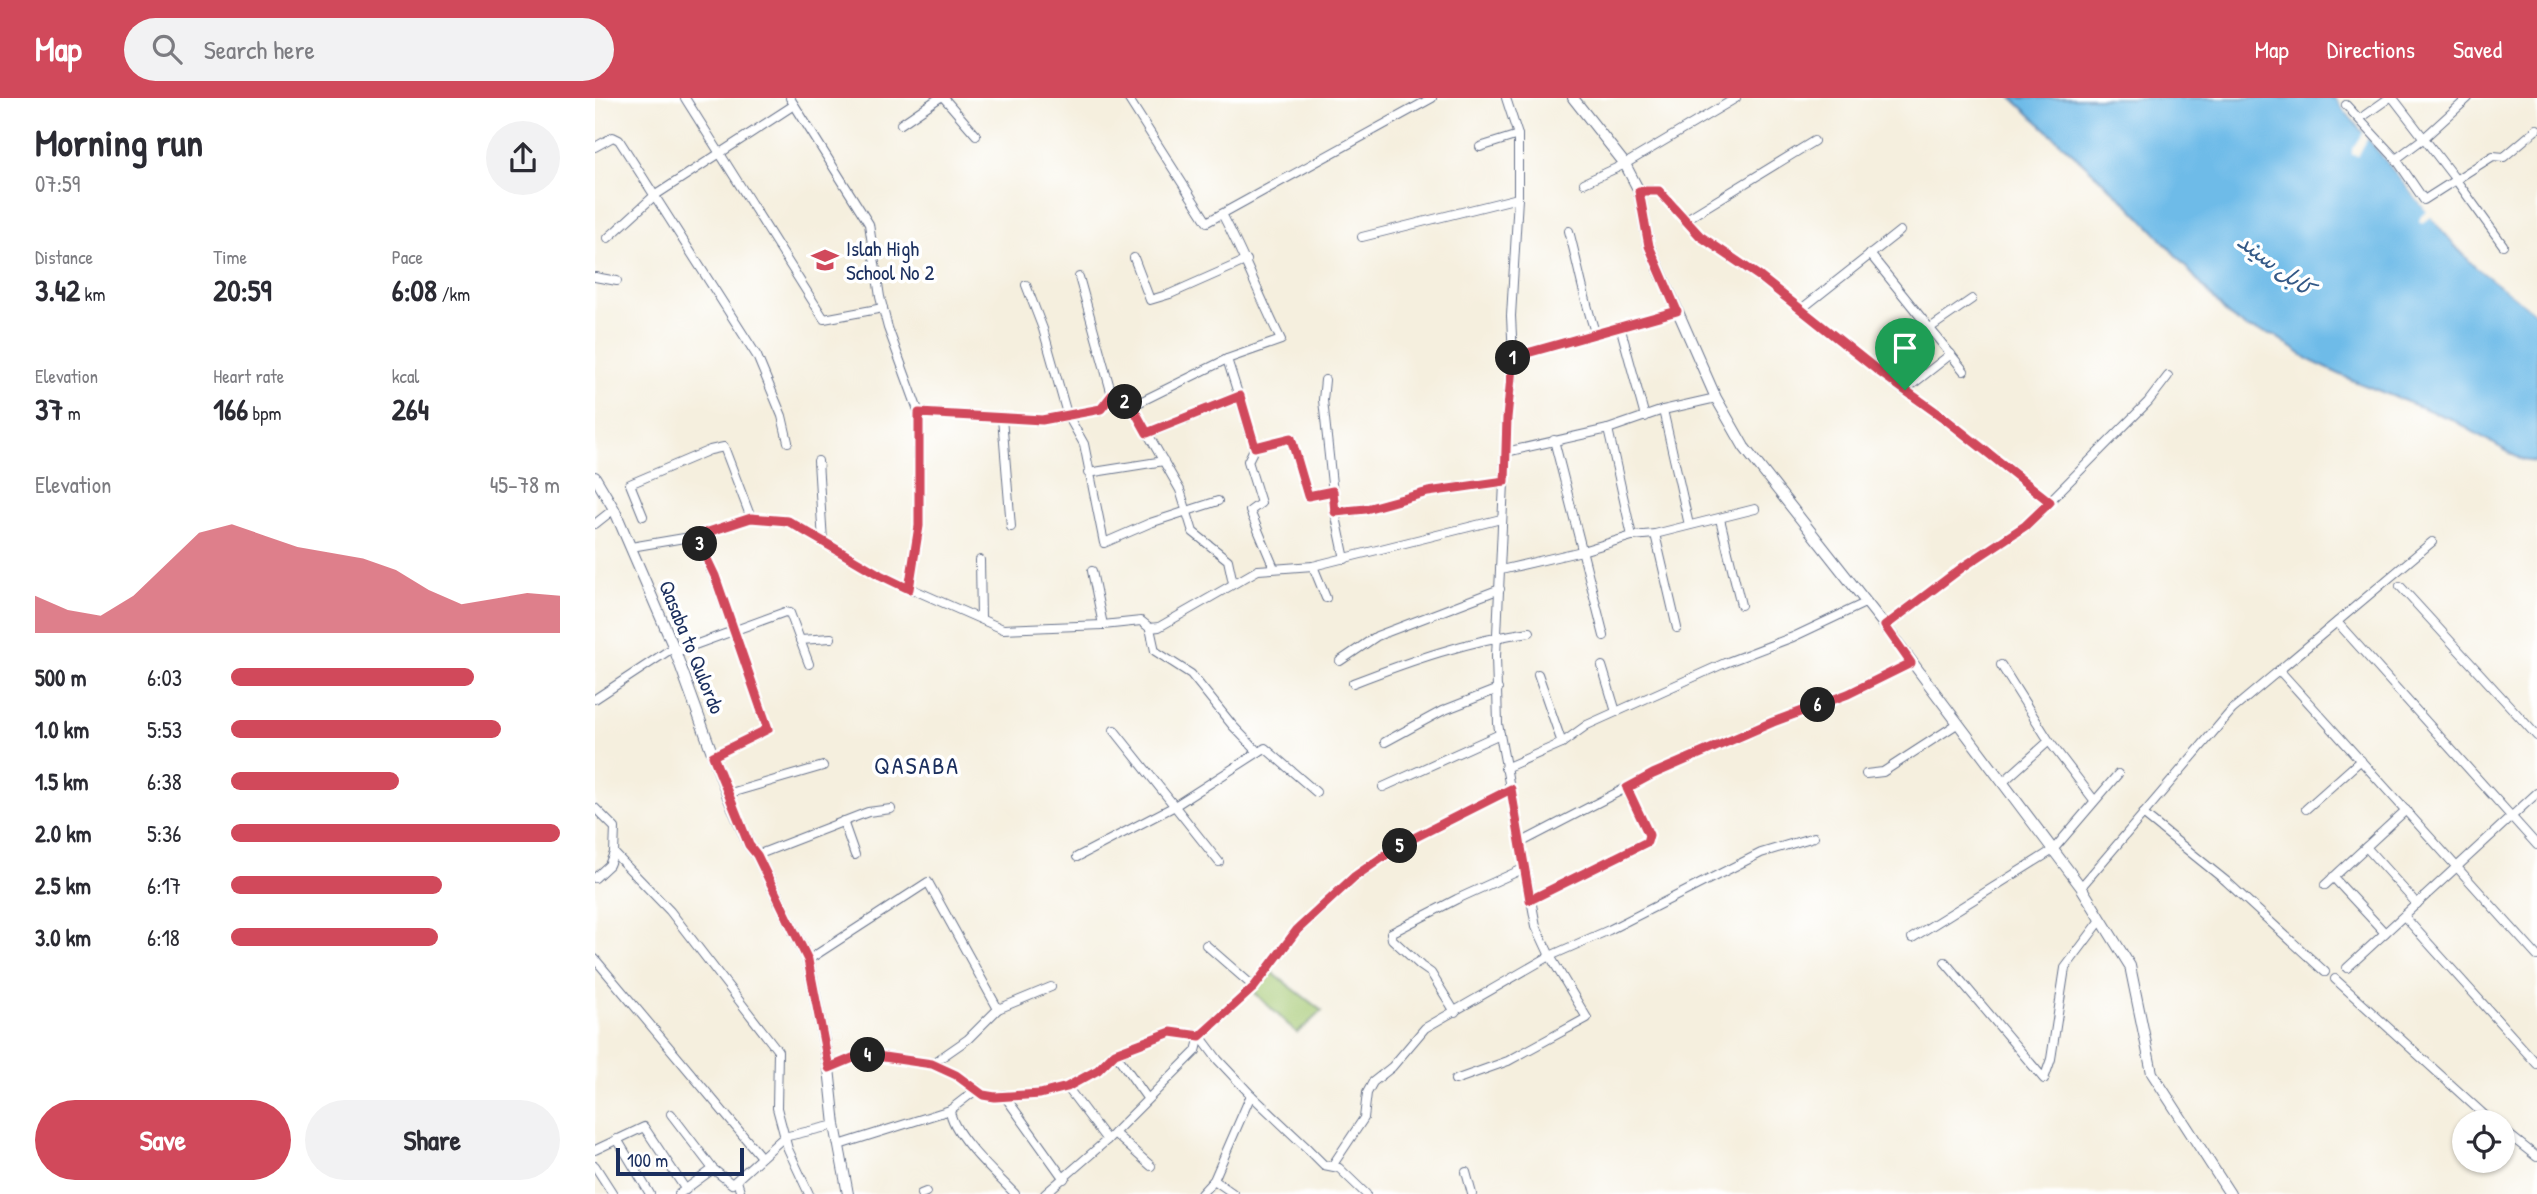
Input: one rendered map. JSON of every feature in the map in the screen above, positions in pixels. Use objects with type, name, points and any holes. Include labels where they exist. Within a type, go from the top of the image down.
[{"type":"street","points":[[685,98],[824,319],[883,309]]},
{"type":"street","points":[[901,124],[941,98],[977,135]]},
{"type":"street","points":[[1128,98],[1207,222],[1432,98]]},
{"type":"street","points":[[1455,1080],[1507,1061],[1587,1018],[1550,957],[1536,926],[1511,789],[1504,768],[1500,734],[1497,636],[1501,519],[1513,357],[1511,316],[1518,198],[1518,135],[1506,98]]},
{"type":"street","points":[[1573,98],[1625,164],[1639,191],[1649,246],[1716,398],[1744,447],[1885,626],[2081,887],[2130,966],[2152,1073],[2230,1194]]},
{"type":"street","points":[[1584,183],[1625,164],[1736,98]]},
{"type":"street","points":[[2365,115],[2391,98],[2503,245]]},
{"type":"street","points":[[2396,159],[2468,98]]},
{"type":"street","points":[[608,239],[655,197],[792,102],[869,224],[883,309],[919,413],[919,526],[909,589]]},
{"type":"street","points":[[2346,105],[2396,159],[2424,200],[2493,156],[2504,157],[2537,129]]},
{"type":"street","points":[[1480,147],[1518,135]]},
{"type":"street","points":[[595,147],[617,137],[757,356],[782,416],[788,442]]},
{"type":"street","points":[[1685,220],[1814,141]]},
{"type":"street","points":[[1639,191],[1659,191],[1700,236],[1759,276],[2050,502]]},
{"type":"street","points":[[1362,237],[1518,198]]},
{"type":"street","points":[[1132,406],[1227,359],[1282,340],[1259,296],[1247,260],[1222,214]]},
{"type":"street","points":[[1569,231],[1582,292],[1595,332]]},
{"type":"street","points":[[1800,310],[1900,231]]},
{"type":"street","points":[[1870,254],[1964,370]]},
{"type":"street","points":[[1134,258],[1150,300],[1247,260]]},
{"type":"street","points":[[595,277],[617,281]]},
{"type":"street","points":[[1079,277],[1112,395],[1132,406],[1180,490],[1193,532],[1228,560],[1233,583]]},
{"type":"street","points":[[1026,285],[1043,329],[1067,414],[1084,444],[1104,543],[1150,523],[1218,501]]},
{"type":"street","points":[[1930,328],[1972,299]]},
{"type":"street","points":[[1513,357],[1677,311]]},
{"type":"street","points":[[1620,326],[1645,417]]},
{"type":"street","points":[[1905,390],[1951,354]]},
{"type":"street","points":[[1227,359],[1255,447],[1248,461],[1261,503],[1250,511],[1274,568]]},
{"type":"street","points":[[1885,626],[1963,567],[2025,526],[2148,402],[2168,376]]},
{"type":"street","points":[[1325,380],[1323,400],[1335,512],[1345,559]]},
{"type":"street","points":[[919,413],[1042,420],[1101,409],[1112,395]]},
{"type":"street","points":[[1147,433],[1240,396]]},
{"type":"street","points":[[1507,452],[1608,429],[1663,410],[1716,398]]},
{"type":"street","points":[[1663,410],[1689,525]]},
{"type":"street","points":[[1002,418],[1011,527]]},
{"type":"street","points":[[1608,429],[1632,536]]},
{"type":"street","points":[[1255,447],[1291,438],[1308,496],[1333,491]]},
{"type":"street","points":[[1554,440],[1604,636]]},
{"type":"street","points":[[643,516],[630,484],[710,450],[724,447],[751,518]]},
{"type":"street","points":[[818,461],[823,542]]},
{"type":"street","points":[[1088,473],[1164,461]]},
{"type":"street","name":"Qasaba to Qulordo","points":[[595,477],[614,509],[674,648],[727,794],[749,845],[757,855],[808,960],[829,1068],[835,1125],[848,1194]]},
{"type":"street","points":[[1335,512],[1366,509],[1428,492],[1505,481]]},
{"type":"street","points":[[595,524],[614,509]]},
{"type":"street","points":[[1501,570],[1632,536],[1655,534],[1755,509]]},
{"type":"street","points":[[631,547],[696,536],[751,518],[788,521],[880,575],[1003,629],[1141,621],[1150,628],[1155,651],[1191,674],[1258,752]]},
{"type":"street","points":[[1150,628],[1159,627],[1258,570],[1313,566],[1501,519]]},
{"type":"street","points":[[1720,519],[1741,605]]},
{"type":"street","points":[[1655,534],[1677,628]]},
{"type":"street","points":[[696,536],[734,630],[768,729],[713,756]]},
{"type":"street","points":[[2081,887],[2232,710],[2432,542]]},
{"type":"street","points":[[980,560],[981,619]]},
{"type":"street","points":[[1313,566],[1326,598]]},
{"type":"street","points":[[1092,571],[1103,625]]},
{"type":"street","points":[[2400,586],[2537,736]]},
{"type":"street","points":[[1340,661],[1377,635],[1500,589]]},
{"type":"street","points":[[1504,768],[1562,743],[1587,725],[1725,663],[1793,637],[1865,603]]},
{"type":"street","points":[[595,699],[674,648],[681,650],[788,611],[809,664]]},
{"type":"street","points":[[2337,622],[2537,845]]},
{"type":"street","points":[[1353,683],[1400,665],[1497,636],[1530,632]]},
{"type":"street","points":[[800,640],[831,638]]},
{"type":"street","points":[[1520,843],[1653,774],[1761,727],[1848,694],[1911,663]]},
{"type":"street","points":[[2001,665],[2049,741],[2094,800]]},
{"type":"street","points":[[1602,666],[1616,712]]},
{"type":"street","points":[[2280,670],[2537,956]]},
{"type":"street","points":[[1538,674],[1562,743]]},
{"type":"street","points":[[1385,742],[1442,711],[1498,689]]},
{"type":"street","points":[[1866,774],[1883,772],[1957,724]]},
{"type":"street","points":[[1114,730],[1219,862]]},
{"type":"street","points":[[1383,787],[1500,734]]},
{"type":"street","points":[[2002,783],[2049,741]]},
{"type":"street","points":[[1077,857],[1173,807],[1267,748],[1316,792]]},
{"type":"street","points":[[2306,808],[2361,760]]},
{"type":"street","points":[[727,794],[823,766]]},
{"type":"street","points":[[1912,938],[2053,850],[2118,774]]},
{"type":"street","points":[[1530,900],[1647,842],[1649,835],[1627,788]]},
{"type":"street","points":[[1045,1194],[1107,1140],[1196,1051],[1200,1036],[1254,987],[1297,930],[1354,877],[1400,845],[1511,789]]},
{"type":"street","points":[[2347,968],[2537,793]]},
{"type":"street","points":[[595,808],[615,828],[614,853],[609,865],[595,878]]},
{"type":"street","points":[[757,855],[868,812],[891,809]]},
{"type":"street","points":[[2325,885],[2406,810]]},
{"type":"street","points":[[2143,814],[2226,881],[2325,972]]},
{"type":"street","points":[[843,821],[855,855]]},
{"type":"street","points":[[1332,1166],[1364,1118],[1367,1093],[1373,1082],[1392,1067],[1426,1028],[1550,957],[1762,853],[1814,837]]},
{"type":"street","points":[[2366,847],[2417,904]]},
{"type":"street","points":[[614,853],[670,911],[778,1051],[777,1108],[788,1149],[809,1194]]},
{"type":"street","points":[[1455,1012],[1431,973],[1391,939],[1391,933],[1525,867]]},
{"type":"street","points":[[2333,877],[2385,933]]},
{"type":"street","points":[[808,960],[929,881],[998,1009]]},
{"type":"street","points":[[2404,916],[2537,1064]]},
{"type":"street","points":[[1945,962],[2044,1079],[2051,1059],[2065,968],[2101,920]]},
{"type":"street","points":[[1206,945],[1254,987]]},
{"type":"street","points":[[595,959],[761,1157]]},
{"type":"street","points":[[2335,979],[2479,1110]]},
{"type":"street","points":[[932,1064],[968,1039],[998,1009],[1051,987]]},
{"type":"street","points":[[829,1068],[860,1055],[932,1064],[956,1075],[983,1095],[1040,1094],[1067,1087],[1098,1070],[1115,1053],[1171,1032],[1200,1036],[1251,1096],[1324,1165],[1339,1168],[1366,1194]]},
{"type":"street","points":[[1115,1053],[1147,1098]]},
{"type":"street","points":[[1067,1087],[1107,1140]]},
{"type":"street","points":[[839,1146],[950,1110],[977,1089]]},
{"type":"street","points":[[1004,1095],[1064,1179]]},
{"type":"street","points":[[1201,1194],[1214,1180],[1251,1096]]},
{"type":"street","points":[[950,1110],[951,1119],[972,1147],[1014,1194]]},
{"type":"street","points":[[671,1114],[713,1169],[732,1184],[785,1137],[835,1125]]},
{"type":"street","points":[[595,1150],[644,1127],[683,1192],[713,1169]]},
{"type":"street","points":[[1114,1133],[1151,1166]]},
{"type":"street","points":[[617,1139],[650,1194]]},
{"type":"street","points":[[2515,1140],[2537,1157]]},
{"type":"street","points":[[595,1166],[613,1194]]},
{"type":"street","points":[[1466,1172],[1472,1194]]},
{"type":"street","points":[[1214,1180],[1234,1194]]},
{"type":"street","points":[[737,1181],[741,1194]]},
{"type":"green space","points":[[1270,971],[1322,1011],[1297,1033],[1254,992]]},
{"type":"water","name":"کابل سيند","points":[[2012,98],[2335,98],[2456,247],[2475,266],[2537,314],[2537,462],[2522,460],[2451,419],[2311,361],[2274,335],[2247,328],[2227,314],[2130,206]]},
{"type":"pier","points":[[2335,98],[2338,98],[2370,135],[2459,245],[2537,310],[2537,314],[2475,266],[2431,217],[2422,224],[2419,221],[2426,211],[2368,138],[2358,156],[2352,155],[2352,149],[2363,132]]},
{"type":"place","name":"Islah High School No 2","points":[[825,260]]},
{"type":"district","name":"QASABA","points":[[917,765]]},
{"type":"route","points":[[1639,191],[1659,191],[1700,236],[1759,276],[1905,390],[2050,502],[2025,526],[1963,567],[1885,626],[1911,663],[1848,694],[1773,722],[1627,788],[1649,835],[1647,842],[1530,900],[1511,789],[1400,845],[1354,877],[1297,930],[1254,987],[1200,1036],[1171,1032],[1115,1053],[1098,1070],[1067,1087],[1040,1094],[995,1097],[983,1095],[956,1075],[932,1064],[870,1055],[860,1055],[829,1068],[808,960],[757,855],[749,845],[713,756],[768,729],[715,576],[696,536],[751,518],[788,521],[909,589],[919,526],[919,413],[1042,420],[1101,409],[1112,395],[1132,406],[1147,433],[1240,396],[1255,447],[1291,438],[1308,496],[1333,491],[1335,512],[1366,509],[1428,492],[1505,481],[1513,357],[1677,311],[1649,246],[1639,191]]}]
